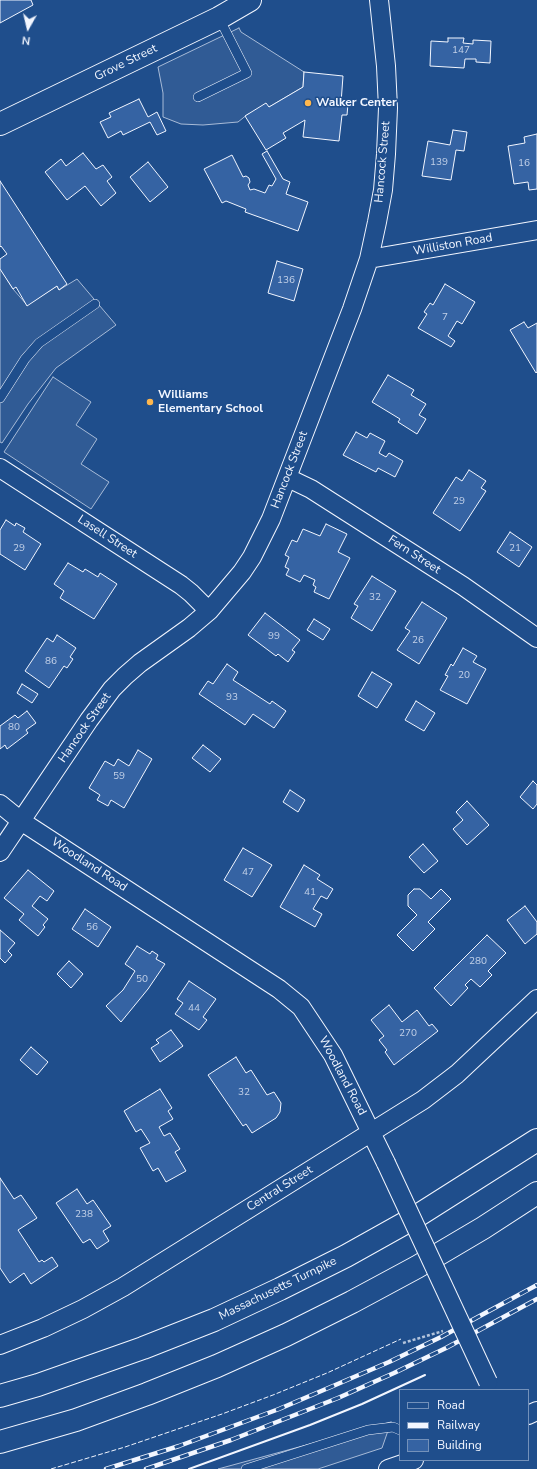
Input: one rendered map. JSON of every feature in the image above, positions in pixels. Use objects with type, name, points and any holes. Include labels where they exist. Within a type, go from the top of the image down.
[{"type":"main road","name":"Grove Street","points":[[0,124],[220,18],[250,0]]},
{"type":"main road","name":"Massachusetts Turnpike","points":[[0,1396],[38,1385],[129,1353],[206,1323],[253,1302],[346,1256],[414,1218],[477,1180],[537,1140]]},
{"type":"main road","points":[[0,1442],[76,1420],[147,1394],[217,1366],[286,1335],[417,1268],[477,1232],[537,1193]]},
{"type":"street","name":"Hancock Street","points":[[0,852],[89,720],[112,689],[140,663],[189,628],[209,611],[230,587],[252,557],[271,519],[352,309],[369,259],[383,190],[388,108],[386,66],[379,0]]},
{"type":"street","name":"Williston Road","points":[[369,259],[537,230]]},
{"type":"street","name":"Lasell Street","points":[[0,468],[181,585],[209,611]]},
{"type":"street","name":"Fern Street","points":[[288,478],[307,486],[325,497],[463,586],[537,638]]},
{"type":"street","name":"Woodland Road","points":[[0,804],[22,821],[279,989],[300,1007],[333,1055],[386,1163],[490,1386]]},
{"type":"street","name":"Central Street","points":[[0,1345],[43,1328],[83,1309],[123,1287],[423,1100],[458,1074],[537,999]]},
{"type":"street","points":[[388,1469],[411,1461]]},
{"type":"lane","points":[[198,97],[247,73],[220,18]]},
{"type":"lane","points":[[0,398],[25,359],[39,343],[95,304]]},
{"type":"lane","points":[[246,1469],[368,1430],[393,1427],[399,1430]]},
{"type":"path","points":[[403,1343],[448,1329]]},
{"type":"shaded area","points":[[239,28],[241,32],[304,72],[303,87],[269,107],[248,114],[238,122],[203,125],[181,124],[163,117],[163,93],[158,67]]},
{"type":"shaded area","points":[[0,268],[13,289],[27,305],[57,286],[59,290],[77,279],[116,325],[56,368],[28,404],[2,443],[0,442]]},
{"type":"shaded area","points":[[53,377],[91,402],[76,425],[97,439],[81,464],[109,482],[91,509],[4,452]]},
{"type":"shaded area","points":[[391,1422],[382,1448],[318,1469],[218,1469]]},
{"type":"building","points":[[0,0],[31,0],[33,5],[0,23]]},
{"type":"building","points":[[448,38],[464,38],[463,43],[473,44],[473,40],[491,41],[490,63],[476,62],[476,59],[465,59],[464,68],[430,66],[431,41],[448,42]]},
{"type":"building","points":[[304,72],[343,76],[341,103],[348,104],[347,115],[342,115],[339,141],[303,137],[305,120],[283,133],[286,138],[266,150],[245,116],[266,103],[269,107],[303,87]]},
{"type":"building","points":[[139,99],[148,117],[157,112],[166,131],[157,135],[150,122],[123,135],[121,131],[108,138],[100,122],[111,117],[109,113]]},
{"type":"building","points":[[453,130],[467,132],[464,151],[456,150],[451,180],[422,176],[428,141],[450,145]]},
{"type":"building","points":[[537,134],[537,189],[529,190],[528,182],[514,184],[508,146],[525,143],[524,137]]},
{"type":"building","points":[[267,151],[283,179],[290,182],[286,194],[308,202],[298,231],[245,212],[246,209],[226,201],[222,203],[204,169],[232,155],[243,177],[246,176],[249,178],[250,182],[248,185],[250,190],[254,189],[265,193],[269,185],[272,186],[276,179],[262,154]]},
{"type":"building","points":[[83,153],[96,169],[103,165],[112,177],[107,181],[116,193],[101,206],[85,186],[67,200],[45,172],[61,159],[66,166]]},
{"type":"building","points":[[148,162],[168,187],[150,202],[130,177]]},
{"type":"building","points":[[0,181],[67,284],[59,290],[57,286],[27,306],[16,287],[13,289],[0,269],[0,259],[7,254],[1,246],[0,247]]},
{"type":"building","points":[[277,261],[303,269],[294,301],[268,293]]},
{"type":"building","points":[[445,284],[475,302],[462,324],[457,321],[448,336],[455,341],[451,347],[418,328],[427,314],[424,312],[430,303],[433,305]]},
{"type":"building","points":[[524,322],[528,328],[537,323],[536,373],[510,330]]},
{"type":"building","points":[[388,375],[414,390],[411,395],[426,404],[419,415],[426,419],[417,434],[398,422],[400,419],[372,402]]},
{"type":"building","points":[[356,432],[367,438],[370,433],[385,441],[379,453],[386,457],[389,453],[403,461],[395,477],[378,468],[376,472],[343,455]]},
{"type":"building","points":[[469,470],[486,481],[481,488],[486,491],[460,531],[433,513],[456,477],[462,481]]},
{"type":"building","points":[[6,520],[15,526],[16,523],[25,528],[23,532],[41,544],[25,570],[0,554],[0,530]]},
{"type":"building","points":[[326,524],[347,534],[338,552],[350,558],[329,599],[314,592],[316,587],[313,585],[315,580],[304,575],[300,582],[286,575],[289,569],[285,567],[289,557],[285,555],[292,540],[297,542],[303,529],[320,536]]},
{"type":"building","points":[[510,532],[532,547],[519,567],[497,552]]},
{"type":"building","points":[[68,563],[83,572],[85,569],[98,577],[100,573],[117,584],[94,619],[60,598],[64,591],[54,584]]},
{"type":"building","points":[[372,576],[396,591],[372,631],[351,618],[358,606],[354,604]]},
{"type":"building","points":[[422,602],[447,618],[419,664],[397,650],[410,631],[405,628]]},
{"type":"building","points":[[265,613],[300,640],[292,650],[295,652],[288,662],[278,654],[276,656],[248,635]]},
{"type":"building","points":[[314,619],[330,629],[323,640],[307,630]]},
{"type":"building","points":[[57,635],[76,648],[70,657],[73,659],[67,668],[64,666],[49,688],[25,671],[47,638],[53,642]]},
{"type":"building","points":[[463,648],[477,656],[473,662],[486,669],[467,704],[440,690],[448,676],[445,675],[451,664],[453,666]]},
{"type":"building","points":[[227,664],[238,672],[233,680],[270,704],[272,701],[286,711],[274,728],[253,714],[245,725],[199,694],[208,681],[213,684]]},
{"type":"building","points":[[372,672],[392,684],[377,708],[358,696]]},
{"type":"building","points":[[22,684],[38,694],[32,703],[17,693]]},
{"type":"building","points":[[416,701],[435,713],[424,731],[405,720]]},
{"type":"building","points":[[27,711],[36,723],[26,730],[28,733],[7,749],[5,745],[0,749],[0,726],[15,715],[18,718]]},
{"type":"building","points":[[203,745],[221,759],[210,772],[192,758]]},
{"type":"building","points":[[138,750],[152,759],[124,808],[111,800],[108,806],[97,800],[100,795],[89,788],[105,761],[114,766],[118,759],[129,766]]},
{"type":"building","points":[[533,781],[537,785],[537,804],[533,809],[520,797]]},
{"type":"building","points":[[290,790],[305,800],[298,812],[283,802]]},
{"type":"building","points":[[467,801],[489,825],[467,845],[453,829],[463,820],[456,812]]},
{"type":"building","points":[[423,844],[438,861],[424,873],[409,857]]},
{"type":"building","points":[[243,848],[272,865],[252,897],[224,880]]},
{"type":"building","points":[[304,865],[320,875],[317,879],[333,889],[327,899],[321,896],[313,909],[322,914],[315,927],[280,907]]},
{"type":"building","points":[[28,870],[54,891],[47,901],[40,896],[32,906],[48,919],[43,925],[45,927],[38,936],[19,920],[24,914],[4,898]]},
{"type":"building","points":[[414,889],[420,889],[431,899],[441,889],[451,899],[428,922],[435,929],[413,951],[397,935],[417,915],[408,906],[408,895]]},
{"type":"building","points":[[525,906],[537,922],[537,934],[525,944],[507,920]]},
{"type":"building","points":[[85,909],[111,927],[98,947],[72,929]]},
{"type":"building","points":[[0,930],[15,943],[8,951],[12,955],[5,963],[0,958]]},
{"type":"building","points":[[487,935],[506,953],[488,971],[492,975],[480,987],[471,979],[465,985],[468,988],[451,1006],[434,988]]},
{"type":"building","points":[[137,946],[150,954],[152,951],[158,955],[156,959],[165,964],[148,989],[121,1022],[106,1006],[123,990],[135,971],[125,964]]},
{"type":"building","points":[[69,961],[83,974],[71,988],[57,974]]},
{"type":"building","points":[[189,981],[216,999],[203,1017],[207,1020],[199,1030],[175,1014],[183,1003],[177,999]]},
{"type":"building","points":[[389,1005],[402,1022],[417,1010],[429,1026],[432,1024],[438,1031],[394,1065],[385,1052],[387,1050],[379,1040],[384,1036],[371,1020]]},
{"type":"building","points":[[171,1030],[183,1046],[160,1062],[151,1048],[159,1043],[156,1040]]},
{"type":"building","points":[[31,1047],[48,1062],[37,1075],[20,1060]]},
{"type":"building","points":[[236,1057],[246,1073],[251,1070],[267,1095],[274,1092],[281,1103],[280,1112],[276,1118],[252,1133],[246,1124],[243,1126],[208,1075]]},
{"type":"building","points":[[160,1089],[172,1108],[168,1111],[173,1119],[159,1127],[164,1136],[170,1133],[180,1149],[175,1152],[186,1171],[166,1182],[158,1168],[153,1171],[140,1148],[150,1143],[141,1129],[136,1132],[124,1111]]},
{"type":"building","points":[[0,1178],[14,1199],[21,1195],[37,1218],[18,1230],[39,1262],[42,1260],[44,1262],[52,1257],[58,1266],[31,1284],[24,1273],[10,1283],[0,1268]]},
{"type":"building","points":[[77,1189],[87,1204],[93,1200],[111,1226],[103,1231],[109,1241],[97,1249],[90,1239],[83,1243],[56,1203]]},
{"type":"railway","points":[[106,1469],[179,1446],[279,1409],[333,1386],[389,1362],[441,1337],[537,1285]]},
{"type":"railway","points":[[146,1469],[231,1440],[338,1398],[446,1348],[537,1299]]},
{"type":"fence","points":[[51,1469],[125,1447],[222,1414],[327,1373],[401,1339]]},
{"type":"wall","points":[[189,1469],[310,1425],[362,1404],[425,1375]]},
{"type":"place","name":"Walker Center","points":[[308,103]]},
{"type":"place","name":"Williams Elementary School","points":[[150,402]]}]
